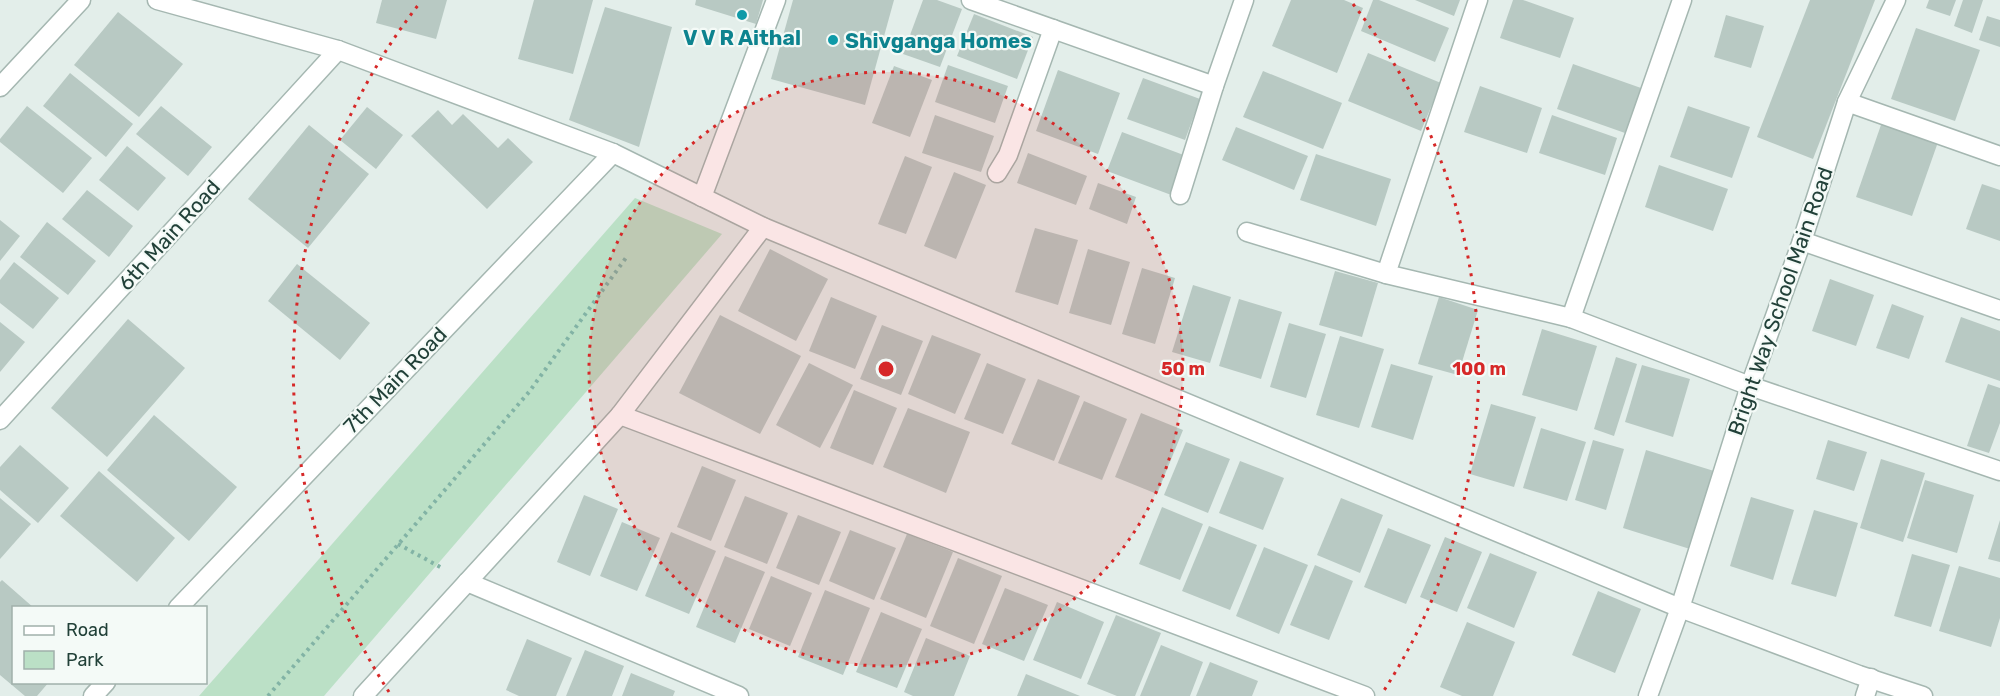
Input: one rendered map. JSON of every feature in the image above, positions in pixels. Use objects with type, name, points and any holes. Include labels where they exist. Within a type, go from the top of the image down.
[{"type":"street","points":[[0,87],[81,0]]},
{"type":"street","points":[[157,0],[338,50],[613,153],[764,227],[1680,608],[1859,675],[1923,696]]},
{"type":"street","points":[[702,197],[776,0]]},
{"type":"street","points":[[971,0],[1214,86]]},
{"type":"street","points":[[1180,195],[1244,0]]},
{"type":"street","points":[[1386,274],[1478,0]]},
{"type":"street","points":[[1571,318],[1682,0]]},
{"type":"street","name":"Bright Way School Main Road","points":[[1648,696],[1680,608],[1750,386],[1802,241],[1847,102],[1896,0]]},
{"type":"street","points":[[997,173],[1008,155],[1053,29]]},
{"type":"street","name":"6th Main Road","points":[[0,420],[338,50]]},
{"type":"street","points":[[1847,102],[2000,156]]},
{"type":"street","name":"7th Main Road","points":[[180,606],[613,153]]},
{"type":"street","points":[[363,696],[620,415],[764,227]]},
{"type":"street","points":[[1247,232],[1386,274],[1571,318],[1750,386],[2000,471]]},
{"type":"street","points":[[1802,241],[2000,310]]},
{"type":"street","points":[[620,415],[1365,696]]},
{"type":"street","points":[[467,582],[739,696]]},
{"type":"street","points":[[1865,696],[1871,678]]},
{"type":"street","points":[[93,696],[104,684]]},
{"type":"path","points":[[268,696],[529,392],[628,255]]},
{"type":"path","points":[[398,544],[467,582]]},
{"type":"green space","points":[[635,198],[722,234],[324,696],[199,696]]},
{"type":"building","points":[[382,0],[447,0],[436,39],[376,23]]},
{"type":"building","points":[[534,0],[593,0],[573,74],[518,59]]},
{"type":"building","name":"V V R Aithal","points":[[696,0],[763,0],[756,24],[695,5]]},
{"type":"building","name":"Shivganga Homes","points":[[793,0],[894,0],[865,105],[771,79]]},
{"type":"building","points":[[923,0],[937,0],[962,9],[940,67],[903,54]]},
{"type":"building","points":[[1291,0],[1344,0],[1363,8],[1337,73],[1272,46]]},
{"type":"building","points":[[1373,0],[1379,0],[1449,28],[1435,62],[1361,31]]},
{"type":"building","points":[[1415,0],[1460,0],[1454,16]]},
{"type":"building","points":[[1513,0],[1523,0],[1574,18],[1560,58],[1500,38]]},
{"type":"building","points":[[1810,0],[1875,0],[1813,159],[1757,137]]},
{"type":"building","points":[[1929,0],[1956,0],[1950,16],[1926,8]]},
{"type":"building","points":[[1963,0],[1983,0],[1972,33],[1954,26]]},
{"type":"building","points":[[605,7],[672,27],[639,147],[569,120]]},
{"type":"building","points":[[118,12],[183,64],[139,117],[74,65]]},
{"type":"building","points":[[974,14],[1033,37],[1017,79],[957,56]]},
{"type":"building","points":[[1726,15],[1764,26],[1751,68],[1714,57]]},
{"type":"building","points":[[1987,16],[2000,20],[2000,47],[1979,40]]},
{"type":"building","points":[[1916,28],[1980,50],[1955,121],[1891,99]]},
{"type":"building","points":[[1368,53],[1441,83],[1421,131],[1348,101]]},
{"type":"building","points":[[1573,64],[1641,88],[1625,133],[1557,109]]},
{"type":"building","points":[[948,65],[1008,86],[995,123],[935,102]]},
{"type":"building","points":[[894,66],[932,80],[910,137],[872,123]]},
{"type":"building","points":[[1058,70],[1120,93],[1098,154],[1036,131]]},
{"type":"building","points":[[1263,71],[1342,103],[1323,149],[1243,117]]},
{"type":"building","points":[[70,73],[133,124],[106,157],[43,106]]},
{"type":"building","points":[[1143,78],[1200,99],[1185,140],[1127,119]]},
{"type":"building","points":[[1480,86],[1542,108],[1527,153],[1464,132]]},
{"type":"building","points":[[27,106],[92,158],[63,193],[0,142],[0,139]]},
{"type":"building","points":[[161,106],[212,147],[188,176],[136,134]]},
{"type":"building","points":[[1688,106],[1750,127],[1732,178],[1670,157]]},
{"type":"building","points":[[367,107],[403,135],[376,169],[340,140]]},
{"type":"building","points":[[438,110],[452,125],[463,114],[498,148],[508,138],[533,162],[487,209],[411,136]]},
{"type":"building","points":[[935,115],[994,136],[981,172],[922,153]]},
{"type":"building","points":[[1552,115],[1617,138],[1605,175],[1539,153]]},
{"type":"building","points":[[1882,122],[1938,142],[1912,216],[1856,197]]},
{"type":"building","points":[[309,125],[369,174],[308,248],[248,199]]},
{"type":"building","points":[[1236,127],[1308,156],[1294,190],[1222,160]]},
{"type":"building","points":[[1122,132],[1189,157],[1174,196],[1107,171]]},
{"type":"building","points":[[127,146],[166,178],[138,211],[99,180]]},
{"type":"building","points":[[1028,153],[1087,176],[1076,205],[1017,183]]},
{"type":"building","points":[[1316,154],[1391,179],[1376,226],[1300,200]]},
{"type":"building","points":[[905,156],[932,167],[906,234],[878,224]]},
{"type":"building","points":[[1659,165],[1728,189],[1713,231],[1645,207]]},
{"type":"building","points":[[954,172],[986,185],[956,259],[924,246]]},
{"type":"building","points":[[1098,183],[1136,197],[1127,224],[1089,209]]},
{"type":"building","points":[[1982,184],[2000,190],[2000,241],[1966,229]]},
{"type":"building","points":[[87,190],[133,226],[109,257],[62,219]]},
{"type":"building","points":[[0,220],[20,236],[0,261]]},
{"type":"building","points":[[47,222],[96,261],[68,295],[20,257]]},
{"type":"building","points":[[1035,228],[1078,240],[1058,305],[1015,292]]},
{"type":"building","points":[[770,249],[828,279],[796,341],[738,311]]},
{"type":"building","points":[[1088,249],[1130,262],[1111,325],[1069,313]]},
{"type":"building","points":[[14,262],[59,298],[33,329],[0,303],[0,280]]},
{"type":"building","points":[[297,264],[370,323],[340,360],[268,301]]},
{"type":"building","points":[[1142,268],[1175,278],[1155,344],[1122,334]]},
{"type":"building","points":[[1335,271],[1378,283],[1362,337],[1319,325]]},
{"type":"building","points":[[1830,279],[1874,295],[1856,346],[1812,331]]},
{"type":"building","points":[[1193,285],[1231,297],[1210,363],[1172,352]]},
{"type":"building","points":[[831,297],[877,316],[855,369],[809,351]]},
{"type":"building","points":[[1439,297],[1478,310],[1458,375],[1418,364]]},
{"type":"building","points":[[1239,299],[1282,312],[1261,379],[1219,366]]},
{"type":"building","points":[[1892,304],[1924,316],[1909,359],[1876,348]]},
{"type":"building","points":[[720,315],[801,356],[760,434],[679,393]]},
{"type":"building","points":[[1961,317],[2000,331],[2000,381],[1945,362]]},
{"type":"building","points":[[128,319],[185,368],[107,457],[51,408]]},
{"type":"building","points":[[0,322],[25,342],[0,372]]},
{"type":"building","points":[[1289,323],[1326,334],[1306,398],[1270,387]]},
{"type":"building","points":[[882,325],[923,341],[901,395],[860,379]]},
{"type":"building","points":[[1542,329],[1597,346],[1577,411],[1522,395]]},
{"type":"building","points":[[932,335],[981,354],[955,414],[908,394]]},
{"type":"building","points":[[1340,336],[1384,349],[1359,428],[1316,415]]},
{"type":"building","points":[[1616,357],[1637,364],[1614,436],[1594,429]]},
{"type":"building","points":[[809,363],[853,385],[820,448],[776,425]]},
{"type":"building","points":[[987,363],[1026,379],[1003,434],[964,419]]},
{"type":"building","points":[[1391,364],[1433,376],[1413,440],[1371,427]]},
{"type":"building","points":[[1642,365],[1690,379],[1673,437],[1625,422]]},
{"type":"building","points":[[1038,379],[1080,396],[1054,461],[1011,444]]},
{"type":"building","points":[[1988,384],[2000,388],[2000,423],[1989,453],[1967,446]]},
{"type":"building","points":[[854,390],[897,408],[873,465],[830,448]]},
{"type":"building","points":[[1084,401],[1127,419],[1102,480],[1058,463]]},
{"type":"building","points":[[1491,404],[1536,417],[1514,487],[1470,474]]},
{"type":"building","points":[[908,408],[970,432],[946,493],[883,467]]},
{"type":"building","points":[[1141,413],[1183,430],[1157,494],[1115,477]]},
{"type":"building","points":[[154,415],[237,487],[189,541],[107,470]]},
{"type":"building","points":[[1541,428],[1586,442],[1567,501],[1523,488]]},
{"type":"building","points":[[1593,440],[1624,449],[1606,510],[1575,500]]},
{"type":"building","points":[[1828,440],[1867,452],[1854,491],[1816,479]]},
{"type":"building","points":[[1186,442],[1230,459],[1208,513],[1164,495]]},
{"type":"building","points":[[20,445],[69,488],[38,523],[0,490],[0,467]]},
{"type":"building","points":[[1646,450],[1714,471],[1690,549],[1623,528]]},
{"type":"building","points":[[1881,459],[1925,473],[1903,542],[1860,528]]},
{"type":"building","points":[[1240,461],[1284,478],[1263,530],[1219,513]]},
{"type":"building","points":[[702,466],[736,480],[711,541],[677,527]]},
{"type":"building","points":[[99,471],[175,538],[137,582],[60,516]]},
{"type":"building","points":[[1925,480],[1974,495],[1957,553],[1907,538]]},
{"type":"building","points":[[584,495],[618,509],[590,576],[557,562]]},
{"type":"building","points":[[745,496],[788,513],[767,564],[724,547]]},
{"type":"building","points":[[1751,497],[1794,510],[1773,580],[1730,566]]},
{"type":"building","points":[[0,498],[31,524],[0,559]]},
{"type":"building","points":[[1341,498],[1383,515],[1360,573],[1317,555]]},
{"type":"building","points":[[1162,507],[1203,524],[1180,580],[1139,564]]},
{"type":"building","points":[[1814,510],[1858,523],[1836,597],[1791,584]]},
{"type":"building","points":[[798,515],[841,532],[819,585],[776,568]]},
{"type":"building","points":[[2000,520],[2000,562],[1988,559]]},
{"type":"building","points":[[622,522],[660,538],[637,591],[600,576]]},
{"type":"building","points":[[1209,526],[1257,545],[1230,610],[1182,591]]},
{"type":"building","points":[[1388,528],[1431,545],[1406,604],[1364,587]]},
{"type":"building","points":[[850,530],[896,548],[874,600],[829,581]]},
{"type":"building","points":[[671,532],[716,551],[689,614],[645,596]]},
{"type":"building","points":[[907,534],[953,552],[926,618],[880,599]]},
{"type":"building","points":[[1445,537],[1482,552],[1457,612],[1420,597]]},
{"type":"building","points":[[1264,547],[1308,565],[1279,634],[1236,616]]},
{"type":"building","points":[[1490,553],[1537,572],[1514,628],[1467,608]]},
{"type":"building","points":[[1912,554],[1950,565],[1931,627],[1894,616]]},
{"type":"building","points":[[725,556],[765,572],[735,643],[696,627]]},
{"type":"building","points":[[958,558],[1002,576],[974,644],[930,626]]},
{"type":"building","points":[[1315,565],[1353,581],[1329,640],[1290,625]]},
{"type":"building","points":[[1959,566],[2000,578],[2000,618],[1991,647],[1939,631]]},
{"type":"building","points":[[771,576],[812,593],[790,646],[749,629]]},
{"type":"building","points":[[2,580],[32,606],[12,606],[12,684],[47,684],[37,696],[25,696],[0,675],[0,582]]},
{"type":"building","points":[[1005,588],[1048,605],[1024,661],[982,644]]},
{"type":"building","points":[[825,590],[870,608],[843,675],[798,657]]},
{"type":"building","points":[[1598,591],[1641,609],[1615,673],[1572,655]]},
{"type":"building","points":[[1057,602],[1104,622],[1081,679],[1033,660]]},
{"type":"building","points":[[881,612],[922,629],[897,688],[856,672]]},
{"type":"building","points":[[1116,615],[1161,633],[1135,696],[1117,696],[1087,684]]},
{"type":"building","points":[[1467,622],[1515,642],[1493,696],[1462,696],[1440,687]]},
{"type":"building","points":[[926,638],[970,656],[954,696],[913,696],[904,692]]},
{"type":"building","points":[[527,639],[572,658],[556,696],[519,696],[506,690]]},
{"type":"building","points":[[1161,645],[1203,662],[1190,696],[1140,696]]},
{"type":"building","points":[[585,650],[624,666],[612,696],[566,696]]},
{"type":"building","points":[[1210,662],[1258,681],[1252,696],[1196,696]]},
{"type":"building","points":[[631,673],[675,691],[673,696],[622,696]]},
{"type":"building","points":[[1026,674],[1080,696],[1017,696]]},
{"type":"place","name":"V V R Aithal","points":[[742,15]]},
{"type":"place","name":"Shivganga Homes","points":[[833,40]]}]
